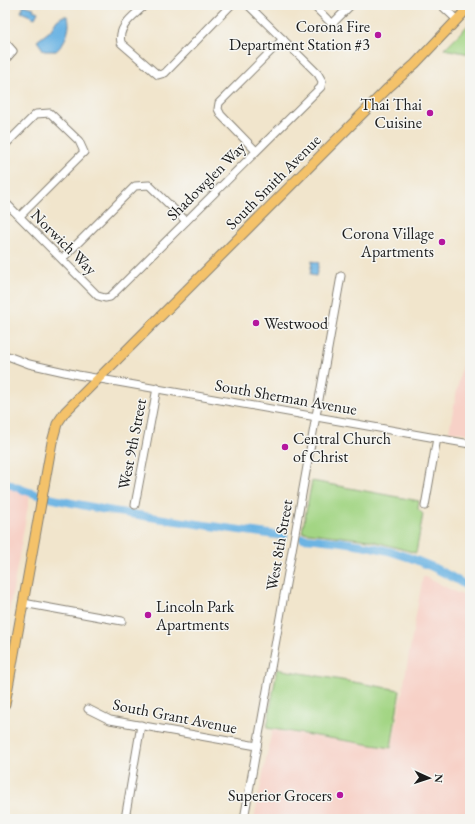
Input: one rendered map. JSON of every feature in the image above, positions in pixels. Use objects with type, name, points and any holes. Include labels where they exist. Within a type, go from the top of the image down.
[{"type":"main road","name":"South Smith Avenue","points":[[5,704],[41,502],[57,424],[65,412],[97,379],[388,88],[415,64],[457,20],[464,7]]},
{"type":"street","points":[[145,5],[124,26],[119,35],[121,43],[158,75],[165,73],[232,5]]},
{"type":"street","points":[[248,5],[283,39],[219,103],[218,110],[256,151]]},
{"type":"street","points":[[313,5],[332,24],[351,5]]},
{"type":"street","points":[[441,5],[457,20]]},
{"type":"street","name":"Shadowglen Way","points":[[105,298],[110,296],[321,87],[322,81],[318,74],[283,39]]},
{"type":"street","points":[[5,42],[13,51],[5,60]]},
{"type":"street","points":[[5,145],[36,114],[50,113],[79,141],[84,152],[20,216]]},
{"type":"street","points":[[62,260],[135,186],[149,185],[186,221]]},
{"type":"street","name":"Norwich Way","points":[[5,202],[98,296],[105,298]]},
{"type":"street","name":"West 8th Street","points":[[244,819],[341,276]]},
{"type":"street","name":"South Sherman Avenue","points":[[5,355],[29,364],[97,379],[157,388],[470,444]]},
{"type":"street","name":"West 9th Street","points":[[135,505],[157,388]]},
{"type":"street","points":[[424,506],[437,438]]},
{"type":"street","points":[[24,603],[122,621]]},
{"type":"street","name":"South Grant Avenue","points":[[88,708],[110,720],[257,746]]},
{"type":"street","points":[[125,819],[142,725]]},
{"type":"shaded area","points":[[466,344],[470,345],[470,434],[449,431]]},
{"type":"shaded area","points":[[5,486],[30,495],[5,634]]},
{"type":"shaded area","points":[[423,576],[470,599],[470,819],[254,819],[272,730],[392,749]]},
{"type":"green space","points":[[470,23],[470,54],[444,49]]},
{"type":"green space","points":[[312,481],[419,501],[418,509],[423,514],[416,553],[369,540],[302,532]]},
{"type":"green space","points":[[277,669],[400,690],[391,748],[267,728]]},
{"type":"water","points":[[24,5],[34,8],[33,10],[38,12],[35,18],[21,12]]},
{"type":"water","points":[[63,16],[67,16],[69,20],[65,40],[56,51],[44,51],[37,41],[50,31],[57,20]]},
{"type":"water","points":[[312,261],[319,263],[316,276],[310,275]]},
{"type":"waterway","points":[[5,482],[17,488],[42,496],[107,510],[284,536]]},
{"type":"waterway","points":[[303,538],[348,543],[390,551],[430,566],[470,588]]},
{"type":"place","name":"Corona Fire Department Station #3","points":[[378,35]]},
{"type":"place","name":"Thai Thai Cuisine","points":[[430,113]]},
{"type":"place","name":"Corona Village Apartments","points":[[442,242]]},
{"type":"place","name":"Westwood","points":[[256,323]]},
{"type":"place","name":"Central Church of Christ","points":[[285,447]]},
{"type":"place","name":"Lincoln Park Apartments","points":[[148,615]]},
{"type":"place","name":"Superior Grocers","points":[[340,795]]}]
